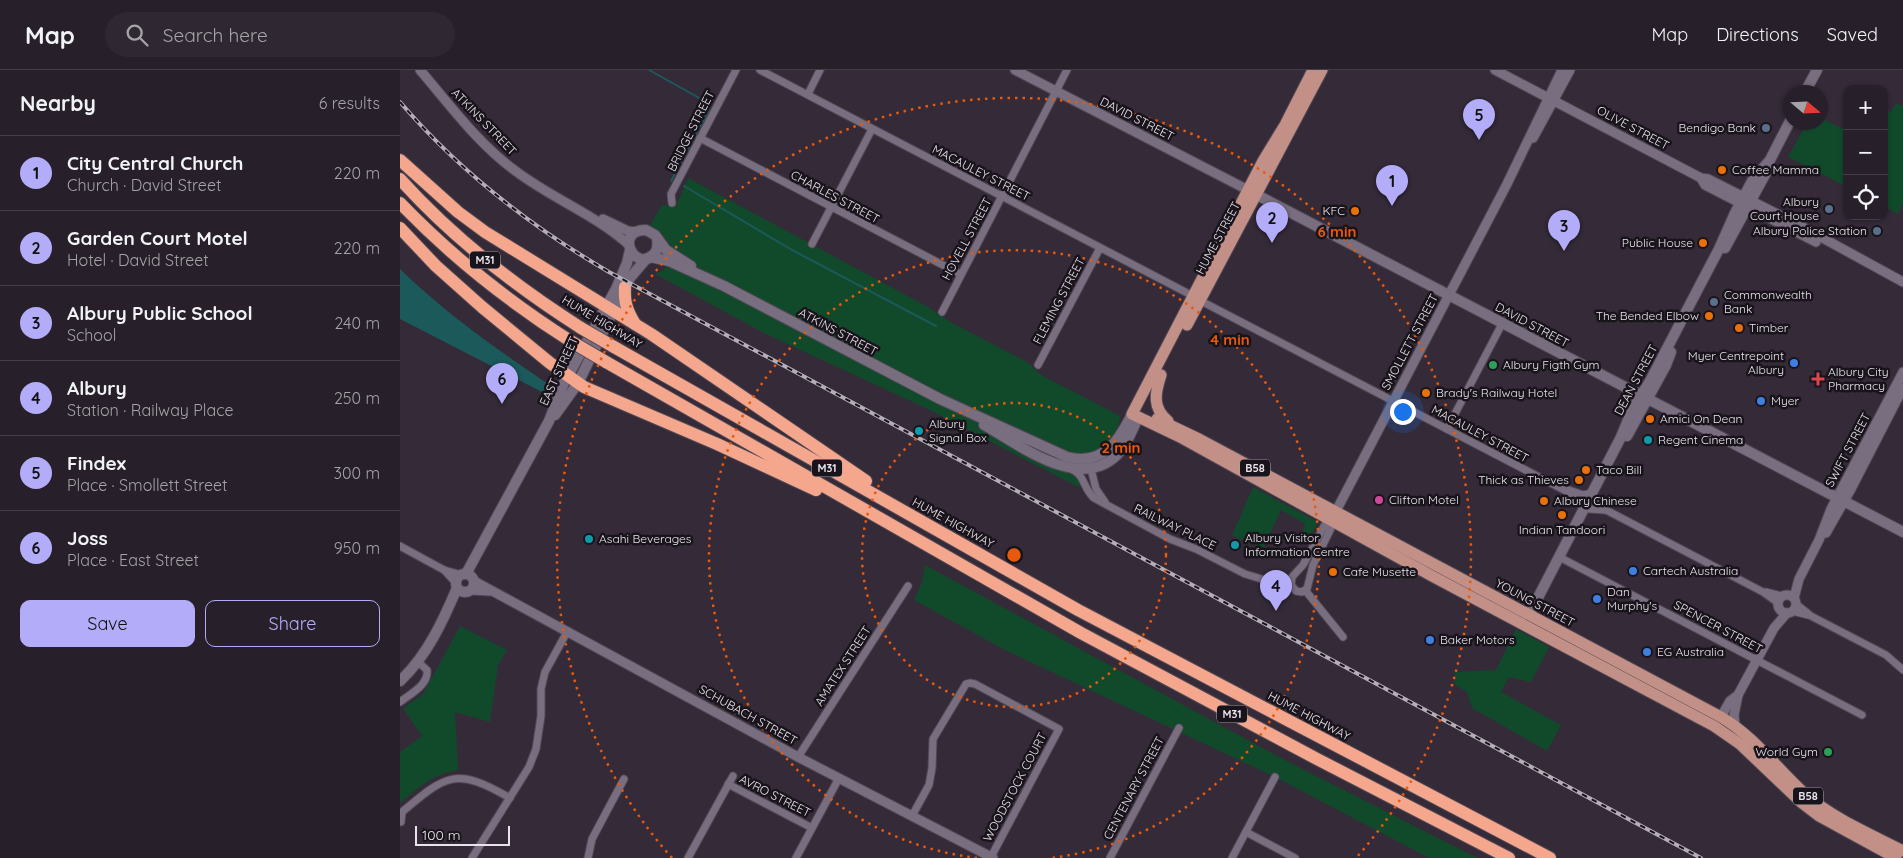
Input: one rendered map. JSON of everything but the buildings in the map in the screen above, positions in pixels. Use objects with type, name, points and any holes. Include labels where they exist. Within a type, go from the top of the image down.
[{"type":"highway","points":[[400,160],[444,200],[485,232],[635,324],[885,494],[1041,588]]},
{"type":"highway","name":"HUME HIGHWAY","points":[[400,179],[433,212],[488,261],[524,289],[581,328],[1041,588],[1550,858]]},
{"type":"highway","name":"M31","points":[[400,203],[440,243],[474,273],[572,342],[1080,633],[1509,858]]},
{"type":"highway","points":[[400,228],[470,297],[573,380],[771,469],[837,501],[931,551],[958,562]]},
{"type":"highway","points":[[625,287],[624,296],[627,311],[635,324]]},
{"type":"main road","name":"HUME STREET","points":[[1253,192],[1313,70]]},
{"type":"main road","name":"HUME STREET","points":[[1136,413],[1253,192],[1322,70]]},
{"type":"main road","points":[[1809,85],[1817,70]]},
{"type":"main road","name":"DEAN STREET","points":[[1530,619],[1590,501],[1621,437],[1628,417],[1644,397],[1697,292],[1746,202],[1752,181],[1770,160],[1785,130]]},
{"type":"main road","name":"DAVID STREET","points":[[1253,192],[1502,324],[1903,532]]},
{"type":"main road","points":[[646,230],[655,235],[657,239],[657,249],[648,258],[637,258],[629,248],[629,240],[636,232],[646,230]]},
{"type":"main road","name":"ATKINS STREET","points":[[657,239],[666,250],[724,286]]},
{"type":"main road","name":"EAST STREET","points":[[400,681],[418,662],[465,582],[474,561],[549,421],[562,407],[573,380],[595,345],[625,271],[629,248]]},
{"type":"main road","name":"EAST STREET","points":[[610,308],[633,274],[648,258]]},
{"type":"main road","name":"ATKINS STREET","points":[[648,258],[669,261],[724,286],[940,400],[1035,454],[1063,467],[1079,470],[1091,469]]},
{"type":"main road","name":"HUME STREET","points":[[1136,413],[1161,375],[1197,298]]},
{"type":"main road","name":"B58","points":[[1161,375],[1155,401],[1161,415],[1174,425]]},
{"type":"main road","name":"ATKINS STREET","points":[[940,400],[1067,457],[1087,459],[1102,454],[1112,446],[1136,413]]},
{"type":"main road","points":[[1023,437],[1059,459],[1075,464],[1084,464],[1091,469],[1109,461],[1120,452],[1136,413]]},
{"type":"main road","name":"YOUNG STREET","points":[[1136,413],[1174,425],[1333,517]]},
{"type":"main road","name":"YOUNG STREET","points":[[1136,413],[1720,717],[1735,726],[1762,749],[1817,804],[1903,852]]},
{"type":"main road","name":"YOUNG STREET","points":[[1530,619],[1724,732],[1750,752],[1802,803],[1819,816],[1898,858]]},
{"type":"main road","points":[[1720,717],[1724,732]]},
{"type":"street","name":"ATKINS STREET","points":[[420,70],[494,154],[527,180],[614,232],[629,248]]},
{"type":"street","name":"BRIDGE STREET","points":[[672,203],[671,194],[736,70]]},
{"type":"street","name":"MACAULEY STREET","points":[[760,70],[1564,490],[1590,501],[1884,654],[1903,670]]},
{"type":"street","points":[[808,94],[820,70]]},
{"type":"street","name":"DAVID STREET","points":[[1015,70],[1253,192]]},
{"type":"street","name":"HOVELL STREET","points":[[942,312],[1067,70]]},
{"type":"street","name":"OLIVE STREET","points":[[1495,70],[1701,178],[1708,179],[1746,202],[1903,287]]},
{"type":"street","name":"SMOLLETT STREET","points":[[1551,99],[1562,70]]},
{"type":"street","name":"SMOLLETT STREET","points":[[1333,517],[1551,99],[1570,70]]},
{"type":"street","points":[[812,244],[872,129]]},
{"type":"street","name":"CHARLES STREET","points":[[700,138],[830,208],[960,274]]},
{"type":"street","name":"ATKINS STREET","points":[[562,200],[628,231],[636,232]]},
{"type":"street","name":"FLEMING STREET","points":[[1038,365],[1100,248]]},
{"type":"street","name":"OLIVE STREET","points":[[1845,254],[1903,282]]},
{"type":"street","points":[[1447,429],[1502,324]]},
{"type":"street","name":"SWIFT STREET","points":[[1735,726],[1734,715],[1738,695],[1819,540],[1823,528],[1841,500],[1903,372]]},
{"type":"street","name":"SWIFT STREET","points":[[1870,442],[1903,388]]},
{"type":"street","name":"RAILWAY PLACE","points":[[1063,467],[1077,471],[1089,494],[1170,539],[1196,549],[1245,574],[1265,580],[1290,583]]},
{"type":"street","name":"RAILWAY PLACE","points":[[1091,469],[1097,492],[1108,505]]},
{"type":"street","name":"MACAULEY STREET","points":[[1564,490],[1583,495],[1590,501]]},
{"type":"street","points":[[1305,590],[1296,591],[1292,588],[1290,583],[1292,577],[1296,574],[1333,517]]},
{"type":"street","points":[[1305,590],[1333,517]]},
{"type":"street","name":"SCHUBACH STREET","points":[[400,546],[465,582],[493,591],[798,757],[992,857]]},
{"type":"street","name":"SPENCER STREET","points":[[1561,558],[1862,716]]},
{"type":"street","points":[[1296,574],[1302,574],[1309,580]]},
{"type":"street","name":"AMATEX STREET","points":[[798,757],[908,586]]},
{"type":"street","points":[[1305,590],[1343,636]]},
{"type":"street","points":[[472,858],[529,767],[536,749],[541,716],[541,689],[545,672],[567,632]]},
{"type":"street","points":[[400,702],[418,689],[426,678],[426,670],[418,662]]},
{"type":"street","name":"WOODSTOCK COURT","points":[[912,816],[929,785],[932,768],[933,739],[968,681],[1061,728],[992,857]]},
{"type":"street","name":"SWIFT STREET","points":[[1720,717],[1730,702],[1738,695]]},
{"type":"street","name":"CENTENARY STREET","points":[[1110,858],[1179,728]]},
{"type":"street","points":[[688,858],[733,776]]},
{"type":"street","points":[[1232,858],[1275,777]]},
{"type":"street","points":[[796,858],[839,778]]},
{"type":"street","points":[[401,822],[401,812],[433,786],[456,779],[473,779],[510,798]]},
{"type":"street","points":[[588,858],[592,840],[624,779]]},
{"type":"street","name":"AVRO STREET","points":[[728,784],[812,828]]},
{"type":"street","points":[[1246,832],[1295,858]]},
{"type":"street","points":[[1898,858],[1903,852]]},
{"type":"shaded area","points":[[1896,103],[1903,106],[1903,204],[1898,214],[1888,208],[1888,110],[1891,112]]},
{"type":"shaded area","points":[[1828,122],[1843,129],[1843,185],[1788,157],[1803,130],[1828,130]]},
{"type":"shaded area","points":[[688,178],[928,307],[952,323],[1027,362],[1041,375],[1120,416],[1115,434],[1107,445],[1090,454],[1073,455],[1080,488],[932,411],[766,334],[655,274],[664,270],[672,247],[658,230],[650,225],[662,205],[676,206]]},
{"type":"shaded area","points":[[400,269],[454,316],[551,386],[551,390],[547,394],[540,391],[400,319]]},
{"type":"shaded area","points":[[1253,487],[1318,522],[1309,539],[1302,535],[1305,524],[1281,510],[1264,547],[1247,543],[1232,535]]},
{"type":"shaded area","points":[[925,565],[1279,757],[1477,858],[1429,858],[1275,777],[1005,650],[914,600],[922,582]]},
{"type":"shaded area","points":[[460,626],[507,650],[498,665],[490,722],[455,712],[458,770],[433,778],[400,803],[400,752],[422,736],[403,708],[423,694]]},
{"type":"shaded area","points":[[1516,629],[1549,647],[1531,682],[1509,677],[1501,692],[1561,725],[1547,751],[1472,708],[1467,692],[1455,685],[1455,672],[1496,670]]},
{"type":"waterway","points":[[649,70],[710,104],[709,110],[671,181]]},
{"type":"waterway","points":[[684,186],[792,250],[936,326]]},
{"type":"railway","points":[[400,102],[447,152],[497,196],[551,236],[609,272],[1701,858]]},
{"type":"place","name":"Bendigo Bank","points":[[1766,128]]},
{"type":"place","name":"Findex","points":[[1479,140]]},
{"type":"place","name":"Coffee Mamma","points":[[1722,170]]},
{"type":"place","name":"City Central Church","points":[[1392,206]]},
{"type":"place","name":"Albury Court House","points":[[1829,209]]},
{"type":"place","name":"KFC","points":[[1355,211]]},
{"type":"place","name":"Albury Police Station","points":[[1877,231]]},
{"type":"place","name":"Garden Court Motel","points":[[1272,243]]},
{"type":"place","name":"Public House","points":[[1703,243]]},
{"type":"place","name":"Albury Public School","points":[[1564,251]]},
{"type":"place","name":"Commonwealth Bank","points":[[1714,302]]},
{"type":"place","name":"The Bended Elbow","points":[[1709,316]]},
{"type":"place","name":"Timber","points":[[1739,328]]},
{"type":"place","name":"Myer Centrepoint Albury","points":[[1794,363]]},
{"type":"place","name":"Albury Figth Gym","points":[[1493,365]]},
{"type":"place","name":"Albury City Pharmacy","points":[[1818,379]]},
{"type":"place","name":"Brady's Railway Hotel","points":[[1426,393]]},
{"type":"place","name":"Myer","points":[[1761,401]]},
{"type":"place","name":"Joss","points":[[502,404]]},
{"type":"place","name":"Amici On Dean","points":[[1650,419]]},
{"type":"place","name":"Albury Signal Box","points":[[919,431]]},
{"type":"place","name":"Regent Cinema","points":[[1648,440]]},
{"type":"place","name":"Taco Bill","points":[[1586,470]]},
{"type":"place","name":"Thick as Thieves","points":[[1579,480]]},
{"type":"place","name":"Clifton Motel","points":[[1379,500]]},
{"type":"place","name":"Albury Chinese","points":[[1544,501]]},
{"type":"place","name":"Indian Tandoori","points":[[1562,515]]},
{"type":"place","name":"Asahi Beverages","points":[[589,539]]},
{"type":"place","name":"Albury Visitor Information Centre","points":[[1235,545]]},
{"type":"place","name":"Cartech Australia","points":[[1633,571]]},
{"type":"place","name":"Cafe Musette","points":[[1333,572]]},
{"type":"place","name":"Dan Murphy's","points":[[1597,599]]},
{"type":"place","name":"Albury","points":[[1276,611]]},
{"type":"place","name":"Baker Motors","points":[[1430,640]]},
{"type":"place","name":"EG Australia","points":[[1647,652]]},
{"type":"place","name":"World Gym","points":[[1828,752]]}]
